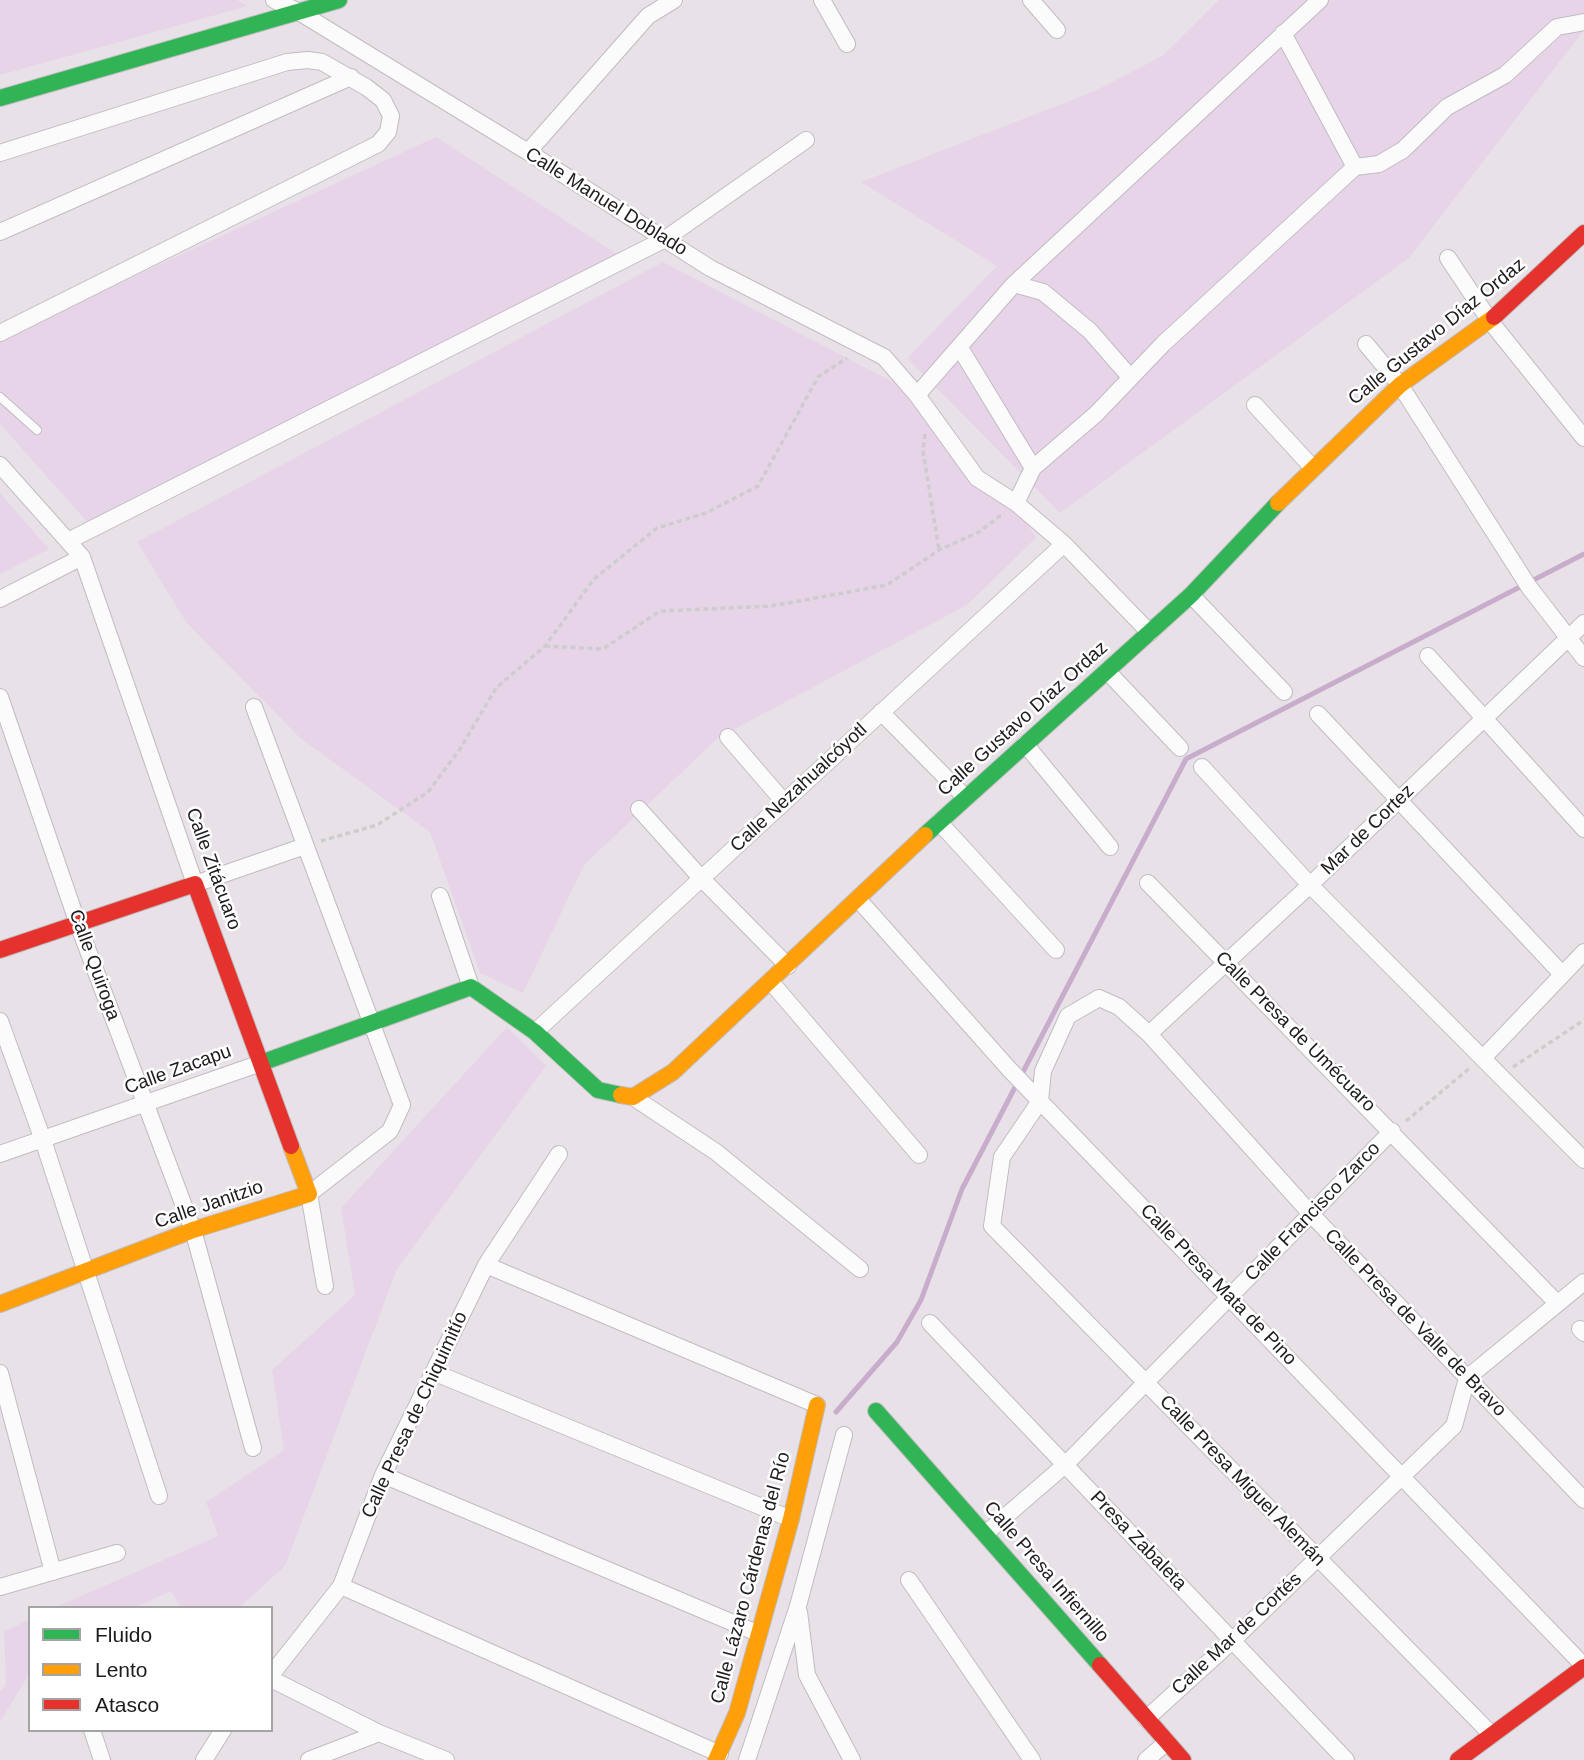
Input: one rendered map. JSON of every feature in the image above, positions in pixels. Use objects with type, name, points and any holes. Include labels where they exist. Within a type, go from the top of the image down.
[{"type":"street","name":"Calle Manuel Doblado","points":[[274,0],[299,12],[528,152],[710,268],[884,357],[916,395],[977,478],[1016,503],[1064,544],[1150,633]]},
{"type":"street","points":[[0,98],[339,0]]},
{"type":"street","points":[[528,152],[648,16],[674,0]]},
{"type":"street","points":[[822,0],[847,44]]},
{"type":"street","points":[[1031,0],[1057,30]]},
{"type":"street","points":[[916,395],[1014,285],[1320,0]]},
{"type":"street","points":[[1016,503],[1033,468],[1096,414],[1163,344],[1355,167],[1379,163],[1403,150],[1447,107],[1505,75],[1557,27],[1584,22]]},
{"type":"street","points":[[1283,33],[1355,167]]},
{"type":"street","points":[[0,153],[287,62],[322,62],[351,77],[383,100],[391,116],[388,132],[378,144],[0,333]]},
{"type":"street","points":[[366,87],[387,66]]},
{"type":"street","points":[[0,232],[351,77]]},
{"type":"street","points":[[70,540],[665,239],[806,140]]},
{"type":"street","name":"Calle Gustavo Díaz Ordaz","points":[[633,1097],[673,1072],[939,822],[1191,595],[1312,467],[1399,385],[1490,321],[1581,242]]},
{"type":"street","points":[[1448,258],[1490,321],[1584,438]]},
{"type":"street","points":[[1014,285],[1043,292],[1090,331],[1130,377]]},
{"type":"street","points":[[1366,344],[1399,385],[1529,587],[1584,658]]},
{"type":"street","points":[[960,348],[1033,468]]},
{"type":"street","points":[[1255,405],[1312,467]]},
{"type":"street","points":[[0,466],[70,540],[82,557],[0,599]]},
{"type":"street","name":"Calle Nezahualcóyotl","points":[[536,1032],[1064,544]]},
{"type":"street","name":"Calle Zitácuaro","points":[[82,557],[195,884],[309,1194]]},
{"type":"street","points":[[1191,595],[1283,692]]},
{"type":"street","name":"Mar de Cortez","points":[[1149,1034],[1310,885],[1584,623]]},
{"type":"street","points":[[1428,656],[1483,721],[1584,829]]},
{"type":"street","points":[[1107,671],[1180,748]]},
{"type":"street","name":"Calle Quiroga","points":[[0,697],[78,924],[193,1230],[253,1448]]},
{"type":"street","points":[[254,707],[369,1023]]},
{"type":"street","points":[[881,712],[966,798]]},
{"type":"street","points":[[1318,714],[1561,973]]},
{"type":"street","points":[[728,737],[784,802]]},
{"type":"street","points":[[1025,744],[1110,848]]},
{"type":"street","points":[[1202,767],[1310,885],[1584,1160]]},
{"type":"street","points":[[639,809],[701,878],[788,966]]},
{"type":"street","points":[[939,822],[1055,950]]},
{"type":"street","points":[[0,950],[305,846]]},
{"type":"street","name":"Calle Presa de Umécuaro","points":[[1148,883],[1557,1303]]},
{"type":"street","points":[[439,896],[471,987],[536,1032],[598,1090],[633,1097],[716,1152],[860,1269]]},
{"type":"street","name":"Calle Presa Mata de Pino","points":[[858,900],[1009,1069],[1584,1666]]},
{"type":"street","points":[[1483,1058],[1561,973],[1584,952]]},
{"type":"street","points":[[771,982],[919,1155]]},
{"type":"street","name":"Calle Zacapu","points":[[0,1154],[471,987]]},
{"type":"street","name":"Calle Presa de Valle de Bravo","points":[[1040,1101],[1042,1071],[1068,1016],[1098,998],[1119,1007],[1149,1034],[1311,1214],[1584,1500]]},
{"type":"street","points":[[0,1021],[87,1271],[159,1496]]},
{"type":"street","name":"Calle Janitzio","points":[[0,1304],[193,1230],[309,1194],[390,1131],[402,1105],[369,1023]]},
{"type":"street","name":"Calle Presa Miguel Alemán","points":[[1040,1101],[1002,1157],[992,1226],[1492,1735]]},
{"type":"street","name":"Calle Francisco Zarco","points":[[985,1534],[1065,1465],[1392,1131]]},
{"type":"street","name":"Calle Presa de Chiquimitío","points":[[273,1674],[341,1586],[383,1475],[486,1265],[559,1154]]},
{"type":"street","points":[[309,1194],[325,1286]]},
{"type":"street","name":"Calle Lázaro Cárdenas del Río","points":[[486,1265],[817,1405],[790,1519],[737,1713],[718,1757]]},
{"type":"street","points":[[1467,1378],[1584,1282]]},
{"type":"street","name":"Presa Zabaleta","points":[[930,1323],[1346,1760]]},
{"type":"street","points":[[433,1372],[790,1519]]},
{"type":"street","points":[[0,1373],[54,1572]]},
{"type":"street","name":"Calle Mar de Cortés","points":[[1146,1719],[1232,1641],[1454,1426],[1467,1378]]},
{"type":"street","name":"Calle Presa Infiernillo","points":[[876,1411],[1184,1760]]},
{"type":"street","points":[[747,1760],[798,1606],[844,1435]]},
{"type":"street","points":[[383,1475],[757,1633]]},
{"type":"street","points":[[0,1587],[117,1553]]},
{"type":"street","points":[[909,1580],[1032,1760]]},
{"type":"street","points":[[341,1586],[718,1757]]},
{"type":"street","points":[[798,1606],[807,1675],[852,1760]]},
{"type":"street","points":[[1458,1760],[1584,1666]]},
{"type":"street","points":[[273,1678],[379,1733],[446,1760]]},
{"type":"street","points":[[93,1732],[102,1760]]},
{"type":"street","points":[[204,1760],[222,1732]]},
{"type":"street","points":[[309,1760],[379,1733]]},
{"type":"street","points":[[1146,1760],[1167,1742]]},
{"type":"lane","points":[[0,397],[37,430]]},
{"type":"path","points":[[305,846],[377,825],[428,792],[460,749],[496,688],[545,646],[594,579],[657,528],[706,513],[758,486],[818,377],[863,346]]},
{"type":"path","points":[[928,411],[923,451],[939,550]]},
{"type":"path","points":[[545,646],[603,649],[660,611],[771,606],[887,585],[939,550],[979,532],[1016,503]]},
{"type":"path","points":[[1501,1075],[1584,1020]]},
{"type":"path","name":"Calle Francisco Zarco","points":[[1392,1131],[1483,1058]]},
{"type":"shaded area","points":[[0,0],[237,0],[248,6],[0,75]]},
{"type":"shaded area","points":[[1219,0],[1584,0],[1584,30],[1409,258],[1060,513],[907,358],[997,266],[861,182],[1095,91],[1162,56]]},
{"type":"shaded area","points":[[436,137],[617,254],[88,523],[0,424],[0,338]]},
{"type":"shaded area","points":[[663,262],[893,382],[1016,503],[1036,538],[967,605],[718,738],[584,865],[523,993],[480,973],[430,832],[300,738],[186,622],[137,542]]},
{"type":"shaded area","points":[[0,493],[49,549],[0,574]]},
{"type":"shaded area","points":[[507,1027],[546,1066],[397,1269],[285,1566],[241,1606],[180,1606],[171,1591],[138,1606],[59,1606],[218,1536],[206,1502],[284,1450],[272,1370],[355,1295],[341,1208]]},
{"type":"shaded area","points":[[28,1620],[28,1676],[0,1722],[0,1691],[6,1685],[4,1632]]},
{"type":"waterway","points":[[836,1412],[897,1342],[921,1300],[962,1189],[1186,759],[1584,554]]},
{"type":"traffic: fast","points":[[0,98],[339,0]]},
{"type":"traffic: fast","points":[[925,835],[1191,595],[1278,503]]},
{"type":"traffic: fast","points":[[261,1063],[471,987],[535,1032],[598,1090],[621,1095]]},
{"type":"traffic: fast","points":[[876,1411],[1100,1665]]},
{"type":"traffic: slow","points":[[1278,503],[1400,385],[1494,317]]},
{"type":"traffic: slow","points":[[621,1095],[633,1097],[673,1072],[925,835]]},
{"type":"traffic: slow","points":[[0,1304],[193,1230],[309,1194],[291,1146]]},
{"type":"traffic: slow","points":[[716,1760],[737,1713],[791,1519],[817,1405]]},
{"type":"traffic: jam","points":[[1494,317],[1584,233]]},
{"type":"traffic: jam","points":[[0,950],[195,884],[291,1146]]},
{"type":"traffic: jam","points":[[1100,1665],[1183,1760]]},
{"type":"traffic: jam","points":[[1458,1760],[1584,1667]]}]
